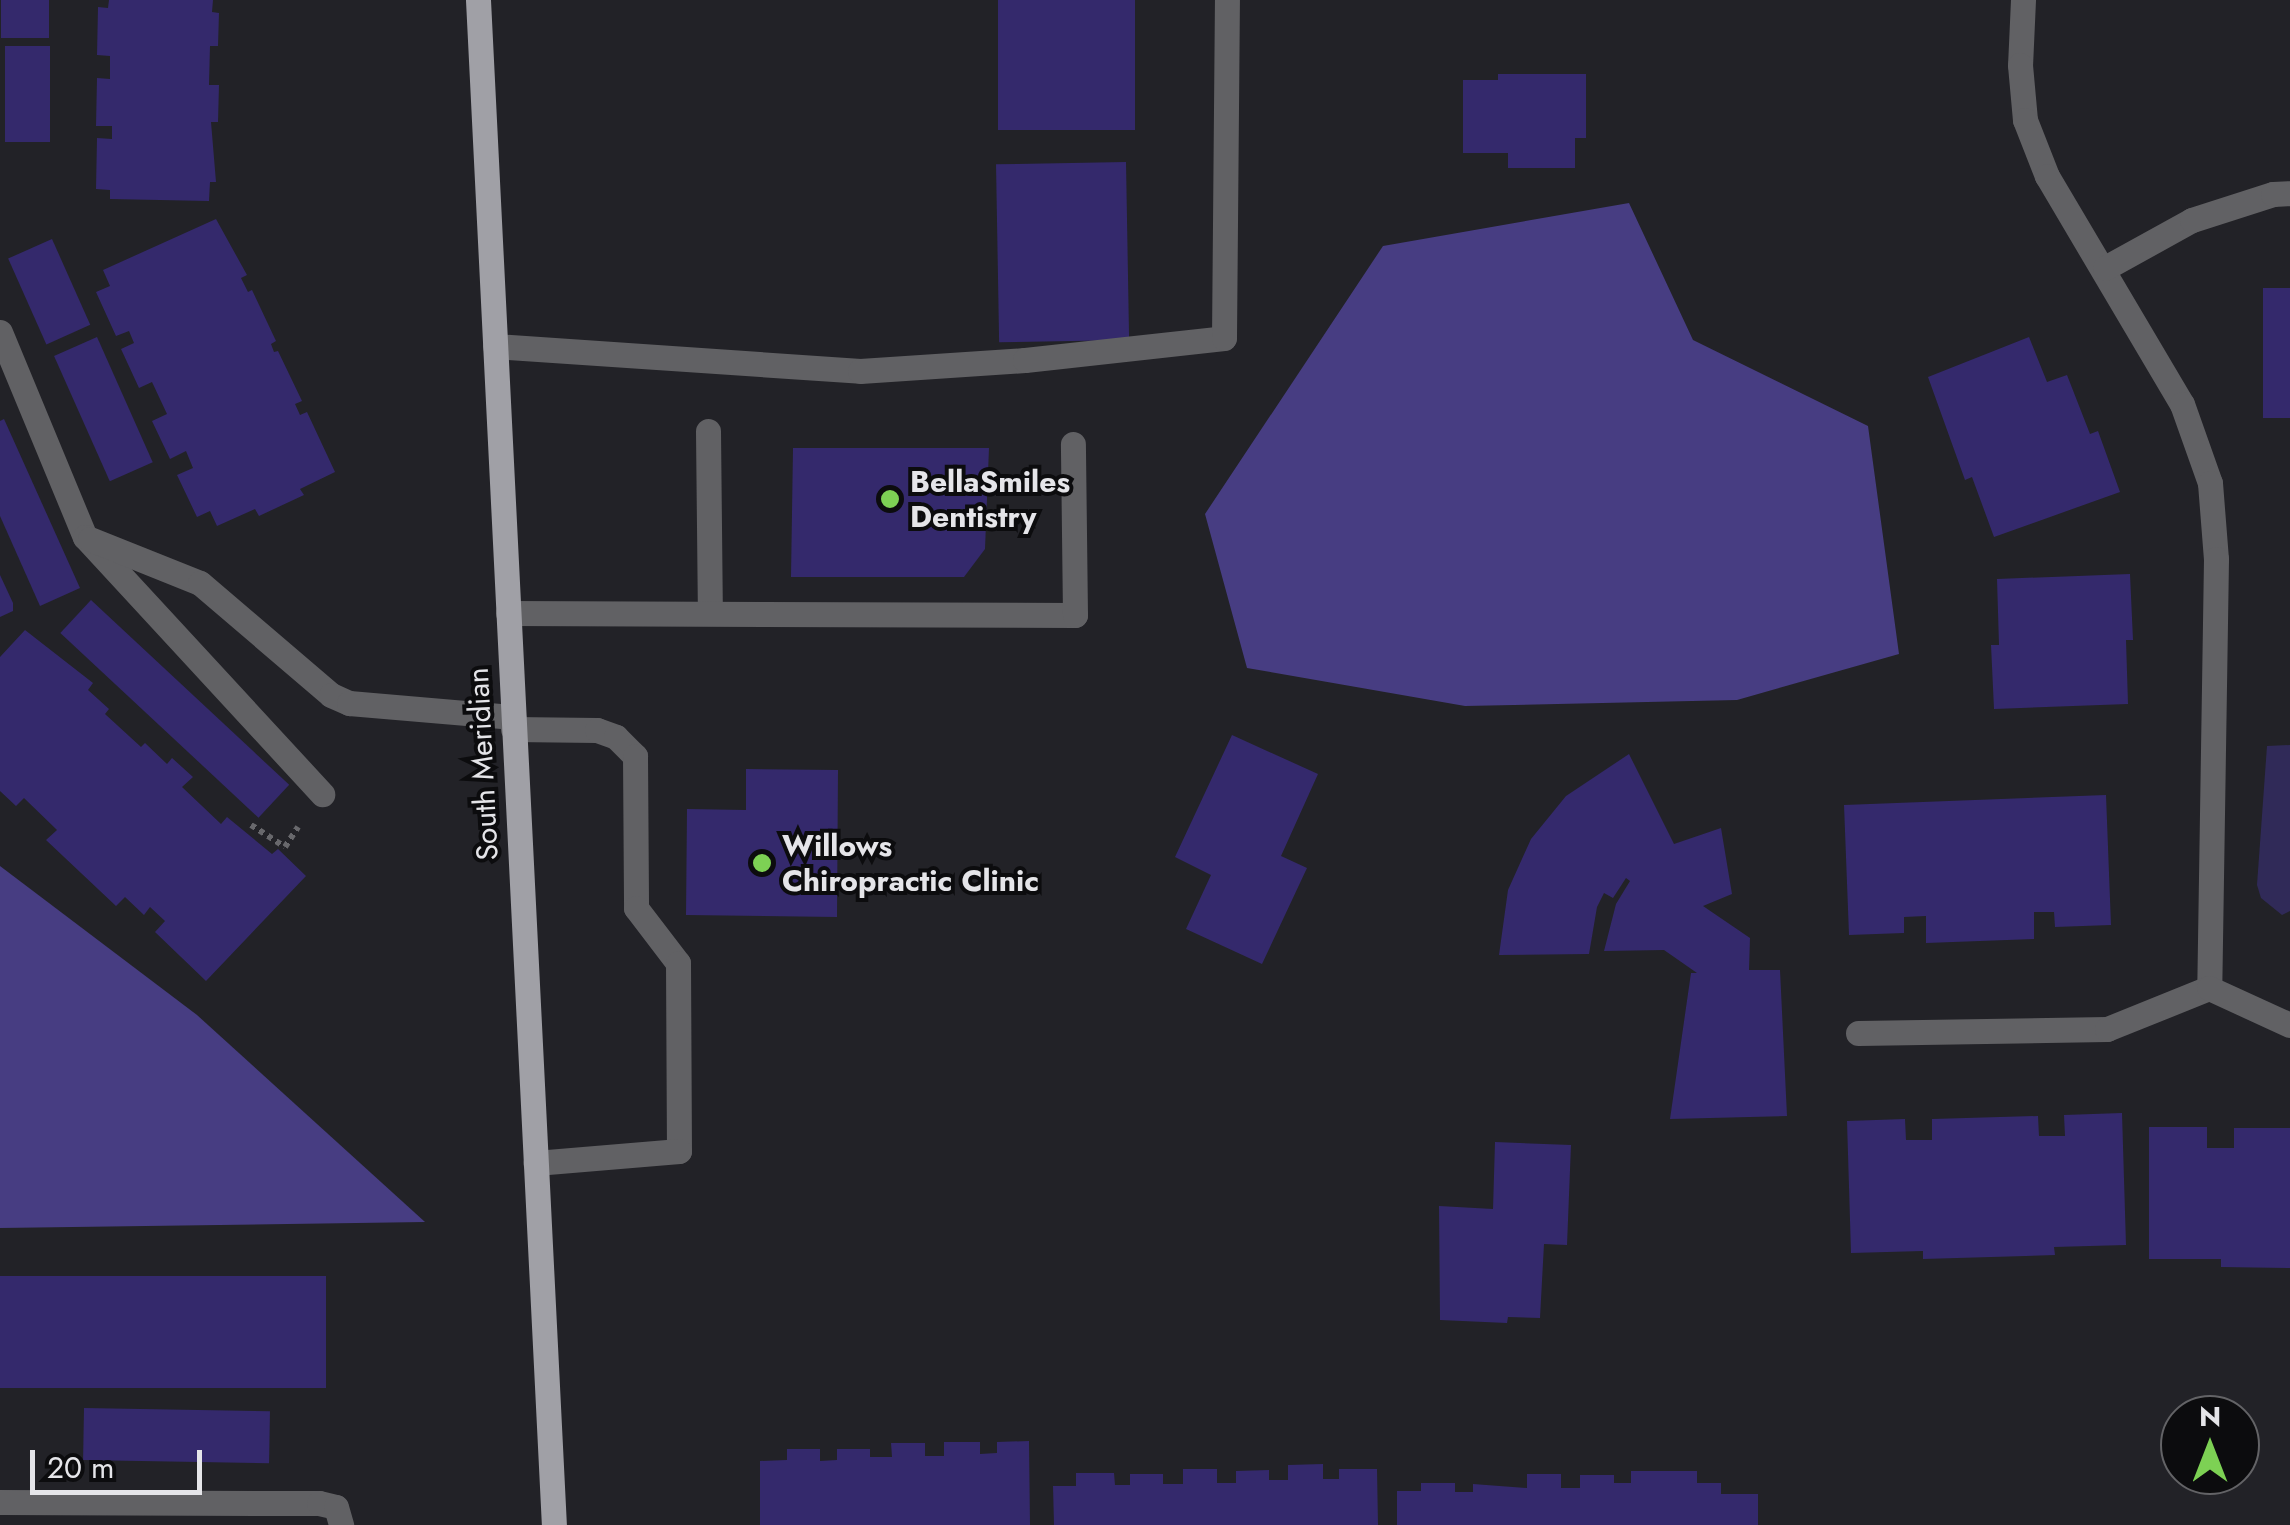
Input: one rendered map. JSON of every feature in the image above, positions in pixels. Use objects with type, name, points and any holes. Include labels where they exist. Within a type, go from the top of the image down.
[{"type":"main road","name":"South Meridian","points":[[478,0],[554,1525]]},
{"type":"street","points":[[495,346],[860,371],[1025,360],[1224,338],[1228,0]]},
{"type":"street","points":[[2023,0],[2020,66],[2025,120],[2046,176],[2105,268],[2182,404],[2210,483],[2216,560],[2209,988]]},
{"type":"street","points":[[2105,268],[2192,220],[2272,194],[2290,193]]},
{"type":"street","points":[[0,332],[85,538],[322,794]]},
{"type":"street","points":[[708,431],[710,613]]},
{"type":"street","points":[[508,613],[1075,615],[1073,444]]},
{"type":"street","points":[[85,538],[200,584],[331,694],[349,703],[597,730],[616,737],[635,756],[636,908],[678,963],[679,1151],[535,1163]]},
{"type":"street","points":[[1858,1032],[2107,1029],[2209,988],[2290,1025]]},
{"type":"street","points":[[0,1502],[319,1503],[336,1508],[341,1525]]},
{"type":"shaded area","points":[[1629,203],[1693,340],[1868,426],[1899,654],[1737,700],[1465,706],[1247,668],[1205,514],[1383,246]]},
{"type":"shaded area","points":[[2290,745],[2290,911],[2282,915],[2261,898],[2257,885],[2267,746]]},
{"type":"shaded area","points":[[0,866],[197,1015],[425,1222],[0,1228]]},
{"type":"building","points":[[1,0],[49,0],[49,38],[1,38]]},
{"type":"building","points":[[109,0],[213,0],[212,12],[219,13],[218,46],[210,46],[209,85],[219,85],[218,122],[211,122],[216,182],[210,182],[209,201],[110,199],[110,190],[96,189],[97,138],[112,139],[112,126],[96,126],[97,78],[110,79],[110,56],[97,55],[98,7],[108,8]]},
{"type":"building","points":[[998,0],[1135,0],[1135,130],[998,130]]},
{"type":"building","points":[[5,46],[50,46],[50,142],[5,142]]},
{"type":"building","points":[[1498,74],[1586,74],[1586,138],[1575,138],[1575,168],[1508,168],[1508,153],[1463,153],[1463,80],[1498,80]]},
{"type":"building","points":[[1126,162],[1129,340],[999,342],[996,164]]},
{"type":"building","points":[[216,219],[247,275],[241,278],[248,292],[252,290],[276,341],[271,344],[274,352],[278,351],[302,401],[295,404],[300,415],[307,412],[335,472],[300,489],[304,495],[259,516],[255,509],[217,526],[210,511],[197,517],[177,475],[193,468],[186,451],[170,459],[152,421],[167,414],[152,382],[139,388],[121,349],[134,343],[129,331],[116,336],[96,292],[110,286],[103,270]]},
{"type":"building","points":[[52,239],[90,325],[46,344],[8,259]]},
{"type":"building","points":[[2263,288],[2290,288],[2290,418],[2263,418]]},
{"type":"building","points":[[97,337],[153,462],[110,481],[54,356]]},
{"type":"building","points":[[2029,337],[2047,382],[2067,375],[2090,434],[2098,431],[2120,492],[1994,537],[1972,477],[1965,480],[1928,377]]},
{"type":"building","points":[[4,419],[80,588],[40,606],[0,516],[0,421]]},
{"type":"building","name":"BellaSmiles Dentistry","points":[[793,448],[989,448],[985,549],[964,577],[791,577]]},
{"type":"building","points":[[2130,574],[2133,640],[2126,640],[2128,704],[1994,709],[1991,645],[1999,645],[1997,579]]},
{"type":"building","points":[[0,575],[13,611],[0,617]]},
{"type":"building","points":[[91,600],[289,785],[259,818],[60,633]]},
{"type":"building","points":[[25,630],[93,683],[88,690],[109,709],[105,714],[141,747],[145,743],[167,764],[172,758],[193,777],[182,787],[221,824],[227,817],[272,854],[278,849],[306,876],[206,981],[155,932],[165,921],[150,907],[144,915],[125,897],[116,906],[46,840],[57,830],[24,798],[16,806],[0,791],[0,657]]},
{"type":"building","points":[[1232,735],[1318,774],[1281,856],[1307,868],[1262,964],[1186,929],[1211,875],[1175,857]]},
{"type":"building","points":[[1629,754],[1674,844],[1721,828],[1732,894],[1703,906],[1750,938],[1749,970],[1780,970],[1787,1116],[1670,1119],[1691,973],[1697,973],[1664,950],[1604,951],[1616,904],[1630,881],[1626,878],[1613,898],[1604,893],[1597,907],[1589,954],[1499,955],[1508,890],[1531,839],[1566,796]]},
{"type":"building","name":"Willows Chiropractic Clinic","points":[[746,769],[838,770],[837,917],[686,915],[687,809],[746,810]]},
{"type":"building","points":[[2106,795],[2111,925],[2055,927],[2054,912],[2034,912],[2034,939],[1926,943],[1926,916],[1904,917],[1904,933],[1849,935],[1844,805]]},
{"type":"building","points":[[2122,1113],[2126,1245],[2054,1247],[2055,1255],[1923,1259],[1923,1251],[1851,1253],[1847,1121],[1905,1119],[1906,1140],[1932,1140],[1932,1119],[2038,1116],[2039,1136],[2065,1136],[2064,1115]]},
{"type":"building","points":[[2149,1127],[2207,1127],[2207,1148],[2234,1148],[2234,1128],[2290,1128],[2290,1268],[2221,1267],[2221,1259],[2149,1259]]},
{"type":"building","points":[[1495,1142],[1571,1145],[1567,1245],[1544,1244],[1540,1318],[1508,1317],[1507,1323],[1440,1320],[1439,1206],[1493,1209]]},
{"type":"building","points":[[0,1276],[326,1276],[326,1388],[0,1388]]},
{"type":"building","points":[[84,1408],[270,1411],[269,1463],[83,1460]]},
{"type":"building","points":[[1029,1441],[1030,1525],[760,1525],[760,1461],[787,1460],[787,1449],[820,1449],[820,1461],[837,1460],[837,1449],[870,1449],[870,1457],[892,1457],[891,1443],[925,1443],[925,1456],[944,1456],[944,1442],[980,1442],[980,1454],[997,1453],[997,1442]]},
{"type":"building","points":[[1323,1464],[1323,1479],[1339,1479],[1339,1469],[1377,1469],[1378,1525],[1054,1525],[1053,1486],[1076,1486],[1076,1473],[1114,1473],[1115,1485],[1130,1485],[1130,1474],[1163,1474],[1163,1484],[1183,1484],[1183,1469],[1217,1469],[1217,1483],[1236,1483],[1236,1471],[1269,1470],[1269,1480],[1288,1480],[1288,1465]]},
{"type":"building","points":[[1631,1471],[1697,1471],[1697,1483],[1721,1483],[1721,1494],[1758,1494],[1758,1525],[1397,1525],[1397,1491],[1421,1491],[1421,1483],[1455,1483],[1455,1492],[1473,1492],[1473,1484],[1527,1488],[1527,1474],[1561,1474],[1561,1488],[1580,1488],[1580,1475],[1614,1475],[1614,1483],[1631,1483]]},
{"type":"place","name":"BellaSmiles Dentistry","points":[[890,499]]},
{"type":"place","name":"Willows Chiropractic Clinic","points":[[762,863]]}]
